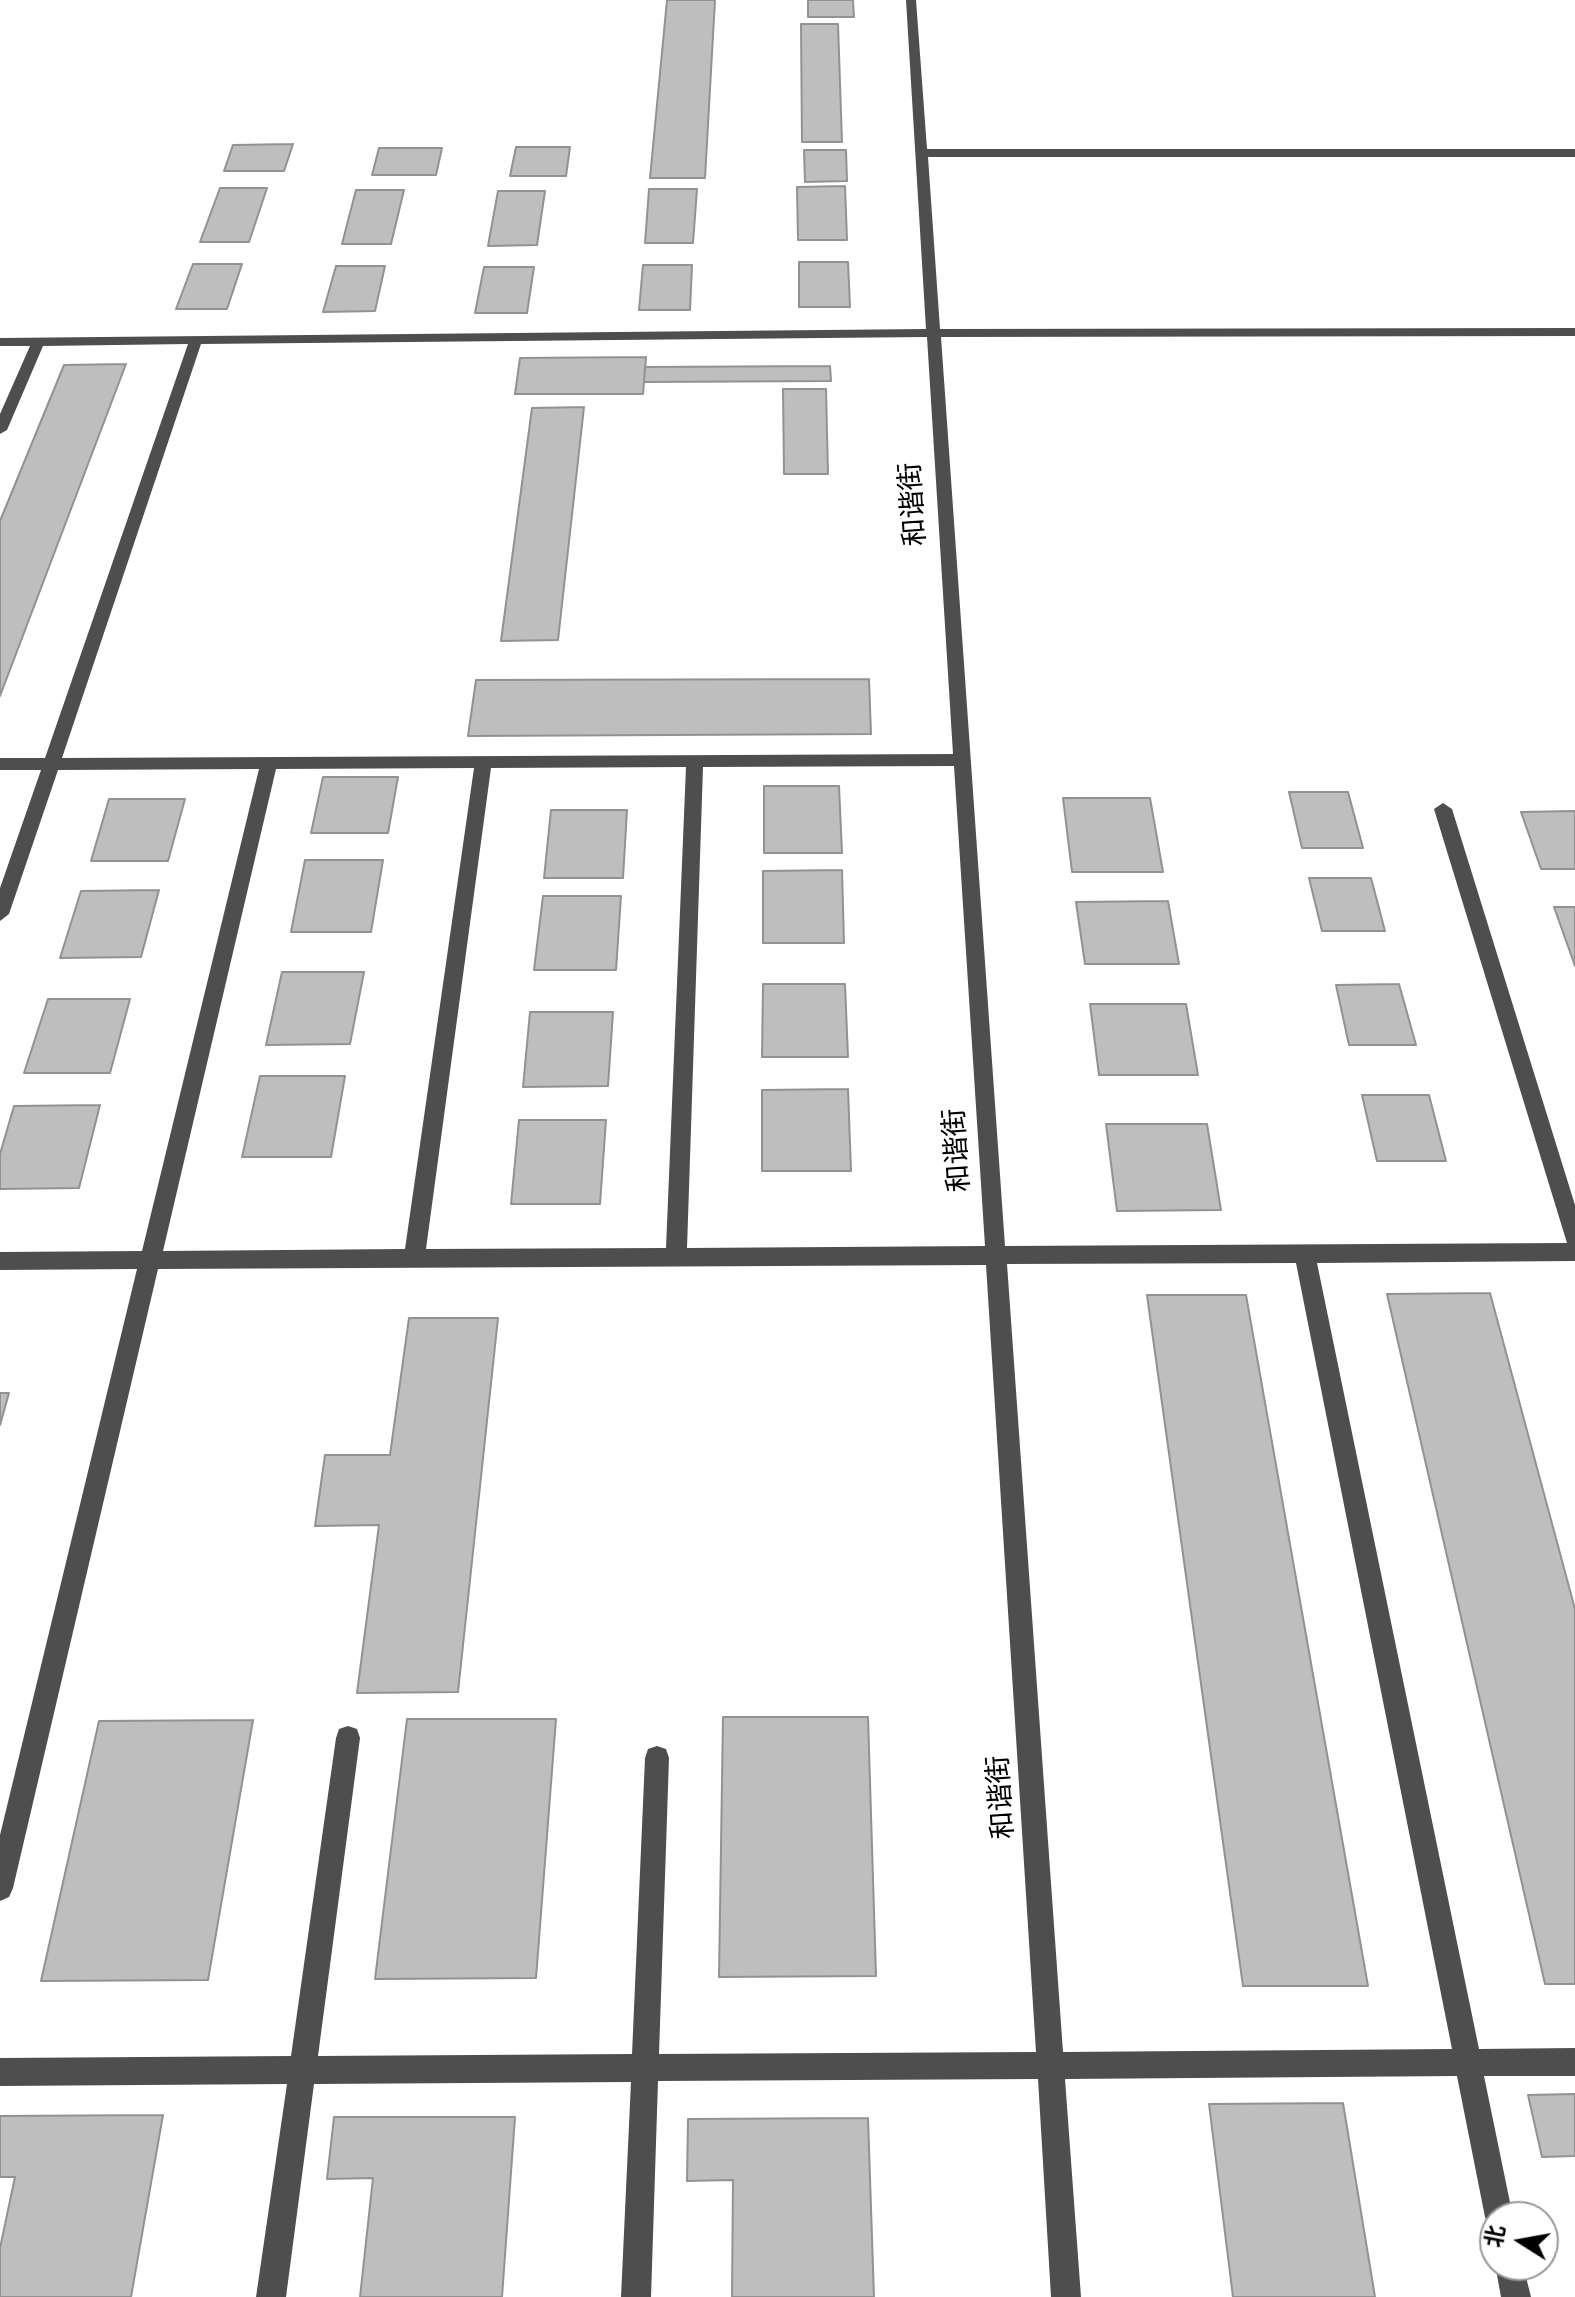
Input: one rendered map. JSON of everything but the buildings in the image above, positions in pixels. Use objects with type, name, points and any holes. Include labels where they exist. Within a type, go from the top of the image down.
[{"type":"street","name":"和谐街","points":[[911,0],[1066,2297]]},
{"type":"street","points":[[920,153],[1575,153]]},
{"type":"street","points":[[0,342],[933,333],[1575,332]]},
{"type":"street","points":[[0,914],[196,340]]},
{"type":"street","points":[[0,430],[38,342]]},
{"type":"street","points":[[0,764],[962,760]]},
{"type":"street","points":[[676,1257],[695,761]]},
{"type":"street","points":[[414,1258],[483,762]]},
{"type":"street","points":[[0,1888],[269,763]]},
{"type":"street","points":[[1443,809],[1575,1238]]},
{"type":"street","points":[[0,1261],[1575,1252]]},
{"type":"street","points":[[1305,1254],[1496,2201]]},
{"type":"street","points":[[271,2297],[348,1738]]},
{"type":"street","points":[[636,2297],[657,1758]]},
{"type":"street","points":[[0,2072],[1575,2062]]}]
